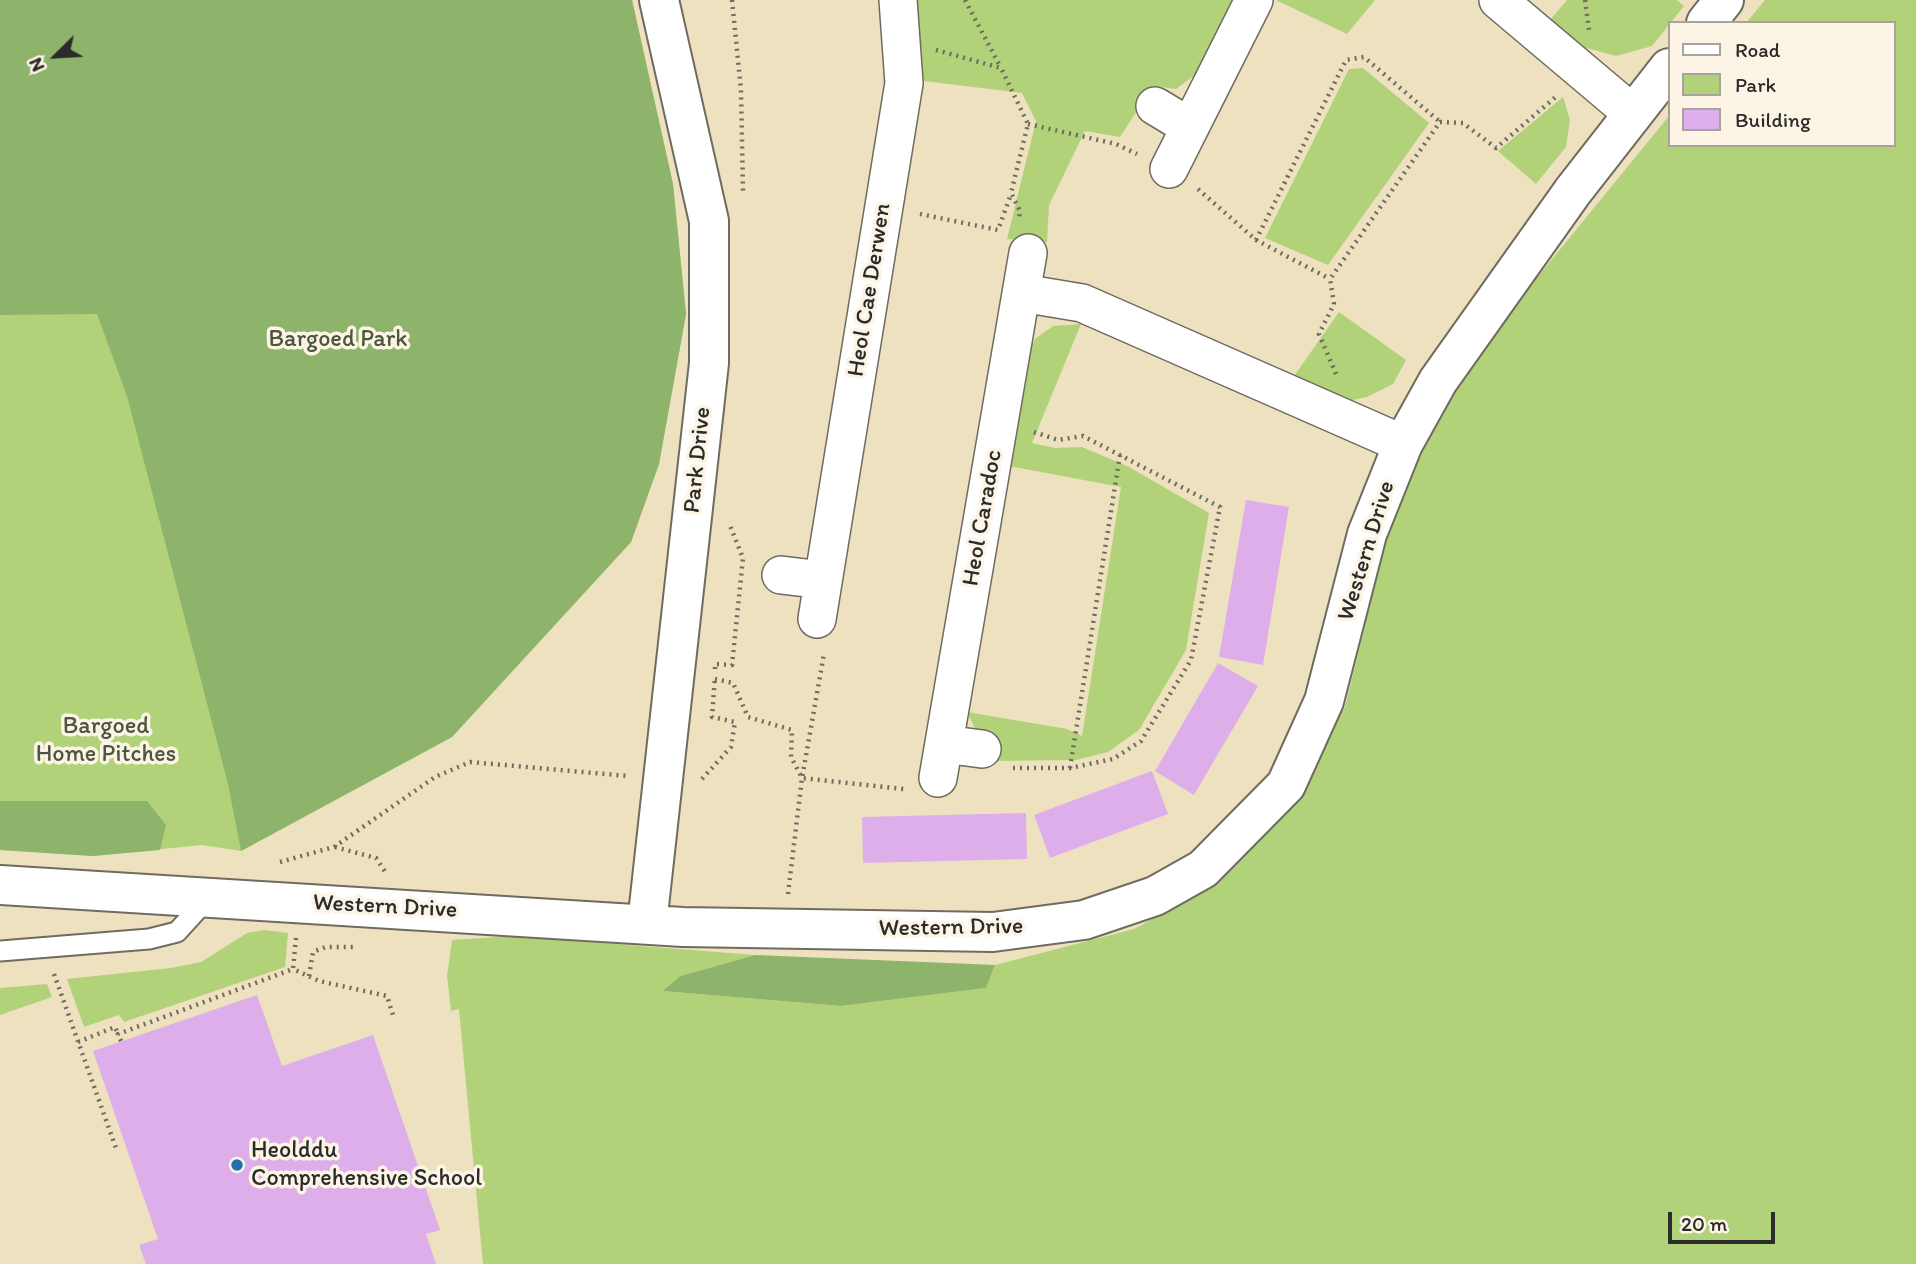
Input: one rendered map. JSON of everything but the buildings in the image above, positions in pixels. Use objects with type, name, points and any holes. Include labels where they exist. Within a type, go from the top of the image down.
[{"type":"street","name":"Park Drive","points":[[647,924],[709,363],[709,221],[659,0]]},
{"type":"street","name":"Heol Cae Derwen","points":[[817,619],[904,83],[898,0]]},
{"type":"street","points":[[1169,169],[1254,0]]},
{"type":"street","points":[[1497,0],[1632,113]]},
{"type":"street","points":[[1708,21],[1724,0]]},
{"type":"street","name":"Western Drive","points":[[0,885],[647,924],[993,932],[1084,920],[1155,896],[1203,869],[1286,785],[1324,701],[1367,534],[1403,444],[1438,381],[1632,113],[1668,69]]},
{"type":"street","points":[[1155,106],[1190,127]]},
{"type":"street","name":"Heol Caradoc","points":[[941,761],[1028,253]]},
{"type":"street","points":[[1022,293],[1082,303],[1403,444]]},
{"type":"street","points":[[782,575],[823,580]]},
{"type":"street","points":[[941,761],[994,758]]},
{"type":"lane","points":[[0,951],[149,939],[177,932],[208,898]]},
{"type":"path","points":[[884,207],[998,230],[1011,193],[1028,124],[965,0]]},
{"type":"path","points":[[1256,240],[1346,60],[1364,57],[1440,122],[1463,123],[1496,148],[1585,73],[1591,50],[1585,0]]},
{"type":"path","points":[[902,40],[1001,68]]},
{"type":"path","points":[[1345,417],[1349,404],[1319,334],[1334,304],[1330,279],[1440,122]]},
{"type":"path","points":[[1011,193],[1020,211],[1018,233],[1028,253]]},
{"type":"path","points":[[994,758],[1070,768],[1112,759],[1141,741],[1191,660],[1220,507],[1083,436],[1058,440],[1000,421]]},
{"type":"path","points":[[1070,768],[1120,455]]},
{"type":"path","points":[[715,679],[733,683],[748,717],[792,730],[791,757],[802,778],[935,791],[941,761]]},
{"type":"path","points":[[268,864],[294,860],[334,847],[435,777],[470,762],[633,777]]},
{"type":"path","points":[[334,847],[376,858],[388,876]]},
{"type":"path","points":[[293,970],[299,903]]},
{"type":"path","points":[[45,947],[117,1151]]},
{"type":"path","points":[[309,976],[313,952],[326,947],[361,947]]},
{"type":"path","points":[[118,1034],[293,970],[319,981],[387,996],[394,1018]]},
{"type":"path","points":[[78,1042],[115,1027],[121,1041]]},
{"type":"green space","name":"Bargoed Park","points":[[0,0],[632,0],[673,184],[686,314],[659,464],[631,542],[452,737],[241,851],[202,845],[93,856],[0,850]]},
{"type":"green space","name":"Bargoed Park","points":[[0,0],[632,0],[673,184],[686,314],[659,464],[631,542],[452,737],[241,851],[228,784],[127,396],[97,314],[0,315]]},
{"type":"green space","points":[[909,0],[1234,0],[1199,72],[1176,89],[1153,86],[1120,137],[1085,131],[1049,205],[1047,242],[1007,239],[1036,121],[1022,93],[916,80]]},
{"type":"green space","points":[[1276,0],[1375,0],[1347,34]]},
{"type":"green space","points":[[1567,0],[1677,0],[1684,6],[1672,21],[1668,21],[1668,26],[1652,46],[1616,56],[1579,46],[1549,21]]},
{"type":"green space","points":[[1765,0],[1916,0],[1916,1264],[483,1264],[459,1009],[451,1011],[447,976],[452,940],[513,936],[755,955],[680,976],[664,991],[841,1006],[986,988],[995,965],[1134,929],[1216,884],[1283,817],[1345,707],[1388,533],[1446,389],[1668,117],[1668,147],[1895,147],[1895,21],[1748,21]]},
{"type":"green space","points":[[1363,68],[1429,123],[1328,265],[1265,238],[1349,69]]},
{"type":"green space","points":[[1563,97],[1570,120],[1566,147],[1536,184],[1498,151]]},
{"type":"green space","points":[[1339,312],[1406,360],[1393,384],[1367,397],[1334,404],[1292,379]]},
{"type":"green space","points":[[1081,324],[1032,443],[1055,448],[1082,447],[1129,467],[1209,513],[1186,650],[1139,730],[1108,752],[1076,760],[991,761],[967,712],[1067,729],[1082,736],[1121,487],[1009,466],[1025,355],[1036,338],[1053,326]]},
{"type":"green space","points":[[0,801],[147,801],[166,825],[160,850],[93,856],[0,850]]},
{"type":"green space","points":[[264,930],[288,933],[285,967],[124,1022],[119,1015],[84,1027],[67,979],[171,968],[201,962],[247,933]]},
{"type":"green space","points":[[755,955],[995,965],[986,988],[841,1006],[663,991],[680,976]]},
{"type":"green space","points":[[47,984],[52,997],[0,1015],[0,988]]},
{"type":"place","name":"Heolddu Comprehensive School","points":[[237,1165]]},
{"type":"park label","name":"Bargoed Home Pitches","points":[[106,741]]}]
